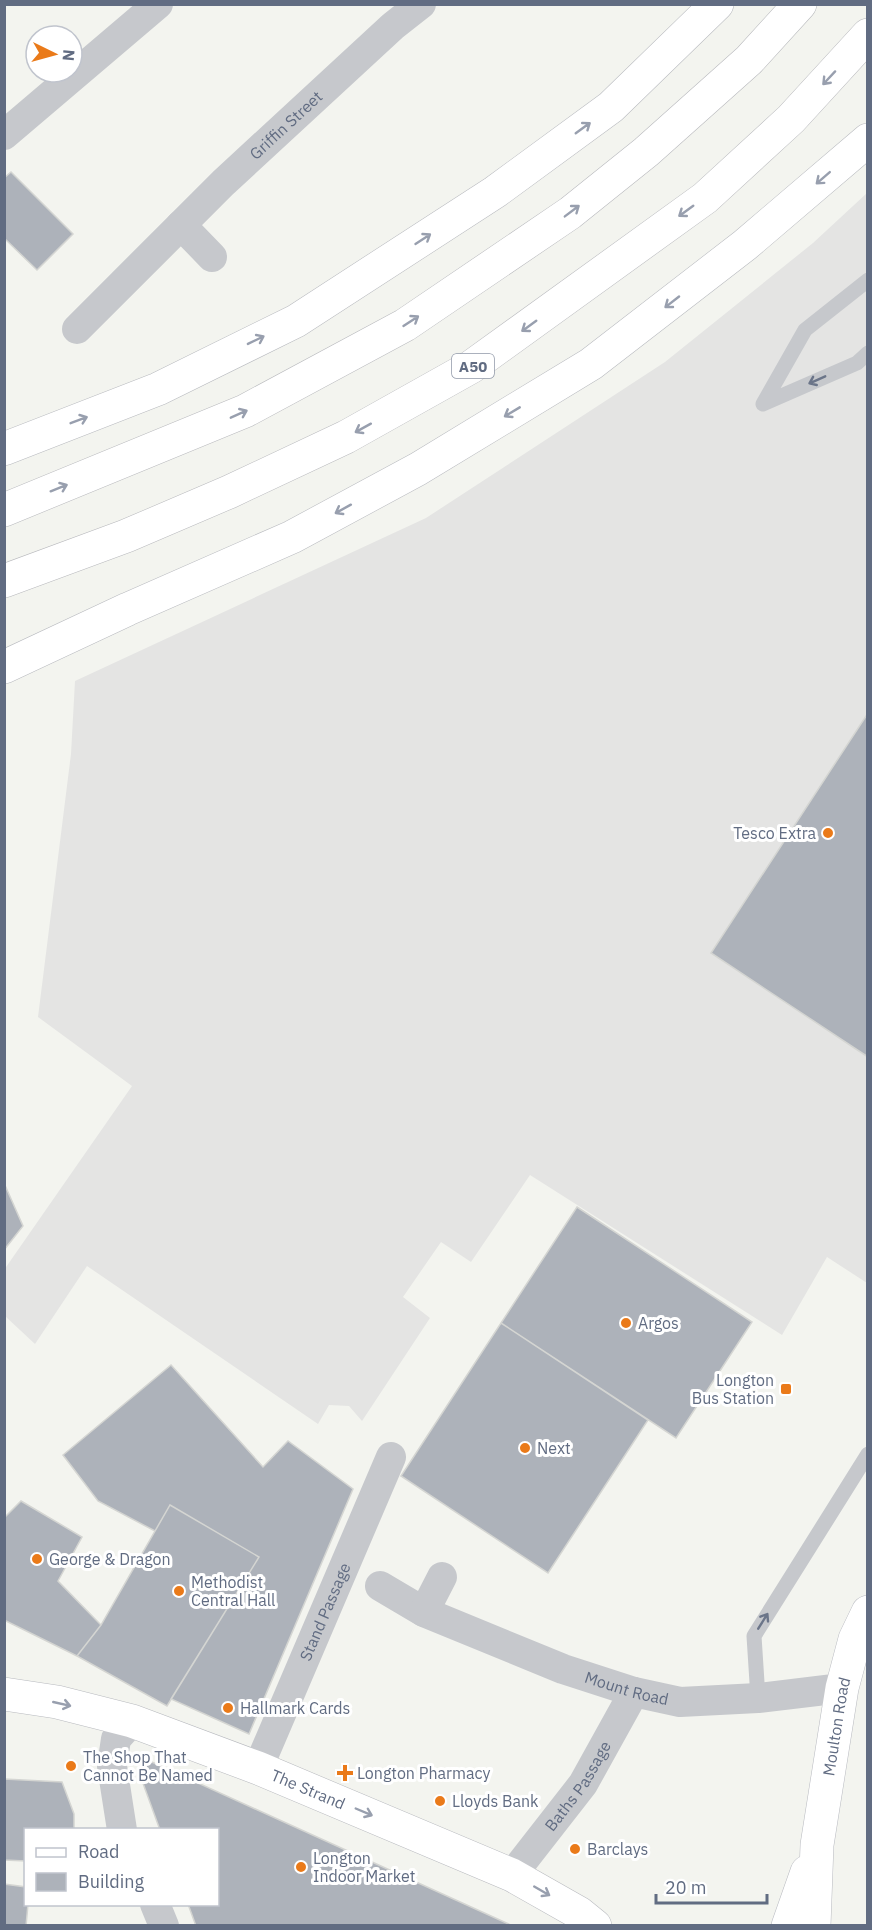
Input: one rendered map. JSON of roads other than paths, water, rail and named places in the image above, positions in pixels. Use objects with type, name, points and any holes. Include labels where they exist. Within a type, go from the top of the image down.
[{"type":"main road","points":[[4,449],[158,389],[296,321],[495,192],[611,107],[717,4]]},
{"type":"main road","points":[[4,510],[245,411],[405,325],[570,213],[646,152],[749,60],[800,4]]},
{"type":"main road","name":"A50","points":[[4,581],[126,536],[229,492],[346,437],[471,367],[705,198],[791,119],[867,35]]},
{"type":"main road","points":[[4,667],[128,609],[292,537],[418,469],[591,364],[746,245],[867,140]]},
{"type":"main road","name":"Moulton Road","points":[[814,1926],[817,1845],[842,1688],[855,1639],[867,1612]]},
{"type":"main road","name":"The Strand","points":[[4,1694],[57,1702],[132,1721],[258,1768],[512,1875],[579,1913],[595,1926]]},
{"type":"main road","name":"Moulton Road","points":[[788,1926],[817,1845]]},
{"type":"street","points":[[4,135],[158,4]]},
{"type":"street","name":"Griffin Street","points":[[77,329],[223,183],[385,15],[421,4]]},
{"type":"street","points":[[181,225],[212,256]]},
{"type":"street","name":"Stand Passage","points":[[258,1768],[391,1457]]},
{"type":"street","points":[[424,1612],[442,1577]]},
{"type":"street","name":"Mount Road","points":[[380,1586],[424,1612],[563,1669],[634,1692],[680,1702],[758,1698],[842,1688]]},
{"type":"street","name":"Baths Passage","points":[[512,1875],[583,1784],[634,1692]]},
{"type":"street","points":[[122,1828],[112,1766],[116,1739],[132,1721]]},
{"type":"street","points":[[155,1906],[164,1926]]},
{"type":"lane","points":[[867,280],[805,330],[763,404],[857,363],[867,353]]},
{"type":"lane","points":[[758,1698],[754,1636],[867,1454]]},
{"type":"place","name":"Tesco Extra","points":[[828,833]]},
{"type":"place","name":"Argos","points":[[626,1323]]},
{"type":"place","name":"Longton Bus Station","points":[[786,1389]]},
{"type":"place","name":"Next","points":[[525,1448]]},
{"type":"place","name":"George & Dragon","points":[[37,1559]]},
{"type":"place","name":"Methodist Central Hall","points":[[179,1591]]},
{"type":"place","name":"Hallmark Cards","points":[[228,1708]]},
{"type":"place","name":"The Shop That Cannot Be Named","points":[[71,1766]]},
{"type":"place","name":"Longton Pharmacy","points":[[345,1773]]},
{"type":"place","name":"Lloyds Bank","points":[[440,1801]]},
{"type":"place","name":"Barclays","points":[[575,1849]]},
{"type":"place","name":"Longton Indoor Market","points":[[301,1867]]}]
